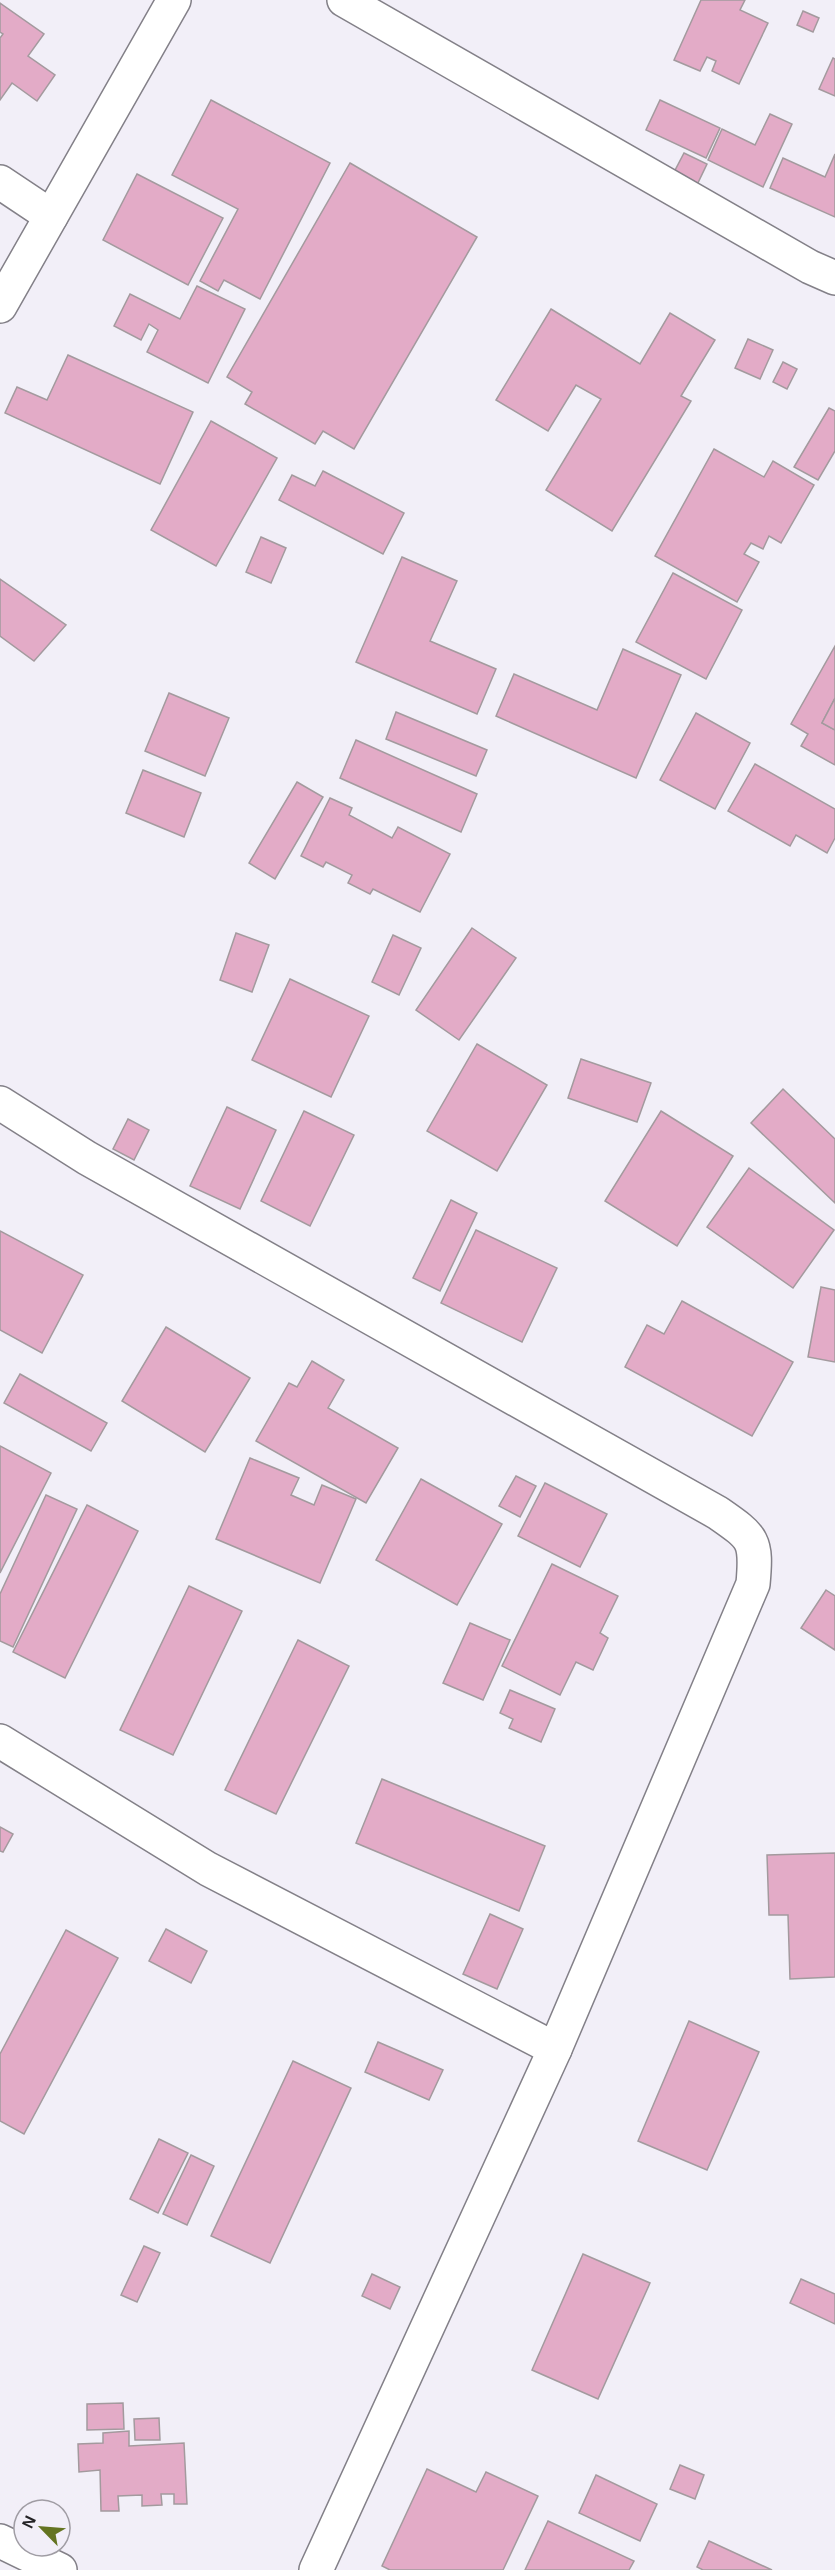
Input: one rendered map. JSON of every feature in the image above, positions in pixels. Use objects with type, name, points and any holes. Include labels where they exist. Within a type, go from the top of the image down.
[{"type":"street","points":[[0,306],[174,0]]},
{"type":"street","points":[[344,0],[800,261],[835,278]]},
{"type":"street","points":[[0,182],[51,216]]},
{"type":"street","points":[[0,1103],[87,1158],[718,1513],[749,1534],[755,1557],[753,1584],[555,2049],[316,2570]]},
{"type":"street","points":[[0,1741],[208,1869],[555,2049]]},
{"type":"street","points":[[0,2541],[60,2570]]},
{"type":"building","points":[[701,0],[745,0],[740,10],[768,23],[739,84],[712,71],[716,61],[707,57],[700,71],[674,60]]},
{"type":"building","points":[[0,3],[44,34],[28,56],[55,75],[37,101],[12,83],[0,100],[0,38],[3,34],[0,32]]},
{"type":"building","points":[[803,11],[819,18],[813,32],[797,25]]},
{"type":"building","points":[[833,58],[835,59],[835,96],[819,89]]},
{"type":"building","points":[[211,100],[330,163],[260,299],[224,280],[218,291],[200,281],[238,209],[172,175]]},
{"type":"building","points":[[660,100],[720,128],[706,158],[646,130]]},
{"type":"building","points":[[770,114],[792,124],[763,187],[708,160],[722,129],[755,145]]},
{"type":"building","points":[[684,153],[707,164],[695,189],[671,178]]},
{"type":"building","points":[[835,154],[835,217],[770,188],[783,158],[825,177]]},
{"type":"building","points":[[350,163],[477,237],[354,449],[323,431],[315,444],[245,404],[252,392],[227,377]]},
{"type":"building","points":[[137,174],[223,218],[188,285],[103,240]]},
{"type":"building","points":[[197,286],[245,309],[208,383],[147,352],[158,330],[149,324],[141,340],[114,326],[130,294],[180,319]]},
{"type":"building","points":[[551,309],[640,364],[670,313],[715,340],[681,396],[691,401],[612,531],[546,490],[601,399],[576,385],[548,431],[496,400]]},
{"type":"building","points":[[748,339],[773,350],[760,379],[735,368]]},
{"type":"building","points":[[68,355],[193,412],[160,484],[5,413],[17,387],[47,400]]},
{"type":"building","points":[[783,362],[797,369],[787,389],[773,382]]},
{"type":"building","points":[[829,408],[835,411],[835,451],[818,480],[794,467]]},
{"type":"building","points":[[211,421],[277,458],[216,566],[151,530]]},
{"type":"building","points":[[714,449],[764,477],[773,461],[814,485],[781,543],[769,536],[763,549],[751,543],[744,554],[759,562],[737,602],[655,556]]},
{"type":"building","points":[[323,471],[404,513],[383,554],[279,500],[292,475],[315,486]]},
{"type":"building","points":[[261,537],[286,548],[271,583],[246,572]]},
{"type":"building","points":[[402,557],[457,581],[430,641],[496,669],[477,714],[356,662]]},
{"type":"building","points":[[673,573],[742,610],[706,679],[636,642]]},
{"type":"building","points":[[0,579],[66,625],[34,661],[0,636]]},
{"type":"building","points":[[835,646],[835,698],[822,723],[835,730],[835,765],[801,746],[808,734],[791,724]]},
{"type":"building","points":[[623,649],[681,675],[636,778],[496,716],[514,674],[597,710]]},
{"type":"building","points":[[169,693],[229,718],[205,776],[145,751]]},
{"type":"building","points":[[835,698],[835,730],[822,723]]},
{"type":"building","points":[[396,712],[487,750],[476,776],[386,739]]},
{"type":"building","points":[[696,713],[750,743],[715,809],[660,780]]},
{"type":"building","points":[[356,740],[477,794],[461,832],[340,778]]},
{"type":"building","points":[[755,764],[835,809],[835,838],[827,853],[796,835],[790,846],[728,811]]},
{"type":"building","points":[[143,770],[201,793],[184,837],[126,813]]},
{"type":"building","points":[[297,782],[323,797],[275,879],[249,863]]},
{"type":"building","points":[[330,798],[352,808],[349,815],[392,838],[398,827],[450,854],[420,912],[373,889],[370,894],[348,883],[352,875],[326,862],[323,867],[301,856]]},
{"type":"building","points":[[472,928],[516,958],[459,1040],[416,1010]]},
{"type":"building","points":[[236,933],[269,945],[252,992],[220,980]]},
{"type":"building","points":[[393,935],[421,948],[399,995],[372,982]]},
{"type":"building","points":[[290,979],[369,1016],[331,1097],[252,1060]]},
{"type":"building","points":[[477,1044],[547,1085],[497,1171],[427,1131]]},
{"type":"building","points":[[581,1059],[651,1083],[637,1122],[568,1098]]},
{"type":"building","points":[[783,1089],[835,1139],[835,1203],[751,1123]]},
{"type":"building","points":[[227,1107],[276,1130],[240,1209],[190,1186]]},
{"type":"building","points":[[304,1111],[354,1135],[310,1226],[261,1201]]},
{"type":"building","points":[[661,1111],[733,1156],[677,1246],[605,1201]]},
{"type":"building","points":[[128,1119],[149,1130],[134,1160],[113,1149]]},
{"type":"building","points":[[749,1168],[834,1230],[793,1288],[707,1227]]},
{"type":"building","points":[[451,1200],[477,1213],[440,1291],[413,1278]]},
{"type":"building","points":[[476,1230],[557,1268],[522,1342],[441,1303]]},
{"type":"building","points":[[0,1231],[83,1275],[42,1353],[0,1330]]},
{"type":"building","points":[[821,1287],[835,1290],[835,1362],[808,1357]]},
{"type":"building","points":[[682,1301],[793,1362],[752,1436],[625,1367],[647,1325],[664,1334]]},
{"type":"building","points":[[166,1327],[250,1378],[205,1452],[122,1401]]},
{"type":"building","points":[[312,1361],[344,1380],[328,1408],[398,1448],[366,1503],[256,1441],[289,1383],[297,1387]]},
{"type":"building","points":[[20,1374],[107,1423],[91,1451],[4,1403]]},
{"type":"building","points":[[0,1446],[51,1473],[0,1573]]},
{"type":"building","points":[[250,1458],[299,1478],[291,1495],[314,1505],[322,1485],[356,1499],[320,1583],[216,1539]]},
{"type":"building","points":[[516,1476],[536,1486],[520,1517],[499,1506]]},
{"type":"building","points":[[421,1479],[502,1524],[457,1605],[376,1560]]},
{"type":"building","points":[[545,1483],[607,1514],[580,1567],[518,1536]]},
{"type":"building","points":[[46,1495],[77,1509],[13,1647],[0,1641],[0,1594]]},
{"type":"building","points":[[87,1505],[138,1531],[65,1678],[13,1652]]},
{"type":"building","points":[[552,1564],[618,1596],[600,1633],[608,1638],[593,1670],[576,1662],[560,1695],[502,1666]]},
{"type":"building","points":[[189,1586],[242,1611],[173,1755],[120,1730]]},
{"type":"building","points":[[826,1590],[835,1596],[835,1650],[801,1628]]},
{"type":"building","points":[[470,1623],[510,1640],[483,1700],[443,1683]]},
{"type":"building","points":[[298,1640],[349,1666],[276,1814],[225,1790]]},
{"type":"building","points":[[510,1690],[555,1709],[541,1742],[509,1728],[513,1719],[500,1713]]},
{"type":"building","points":[[382,1779],[545,1846],[519,1911],[356,1843]]},
{"type":"building","points":[[0,1827],[13,1834],[3,1852],[0,1851]]},
{"type":"building","points":[[835,1853],[835,1977],[790,1979],[788,1915],[769,1915],[767,1855]]},
{"type":"building","points":[[490,1914],[523,1929],[497,1989],[463,1974]]},
{"type":"building","points":[[166,1929],[207,1951],[191,1983],[149,1961]]},
{"type":"building","points":[[66,1930],[118,1958],[24,2134],[0,2121],[0,2054]]},
{"type":"building","points":[[689,2021],[759,2052],[707,2170],[638,2141]]},
{"type":"building","points":[[378,2042],[443,2070],[429,2100],[365,2072]]},
{"type":"building","points":[[293,2061],[351,2088],[270,2263],[211,2236]]},
{"type":"building","points":[[159,2139],[188,2153],[158,2213],[130,2199]]},
{"type":"building","points":[[191,2155],[214,2166],[187,2225],[163,2214]]},
{"type":"building","points":[[144,2246],[160,2253],[137,2302],[121,2295]]},
{"type":"building","points":[[583,2254],[650,2283],[598,2399],[532,2370]]},
{"type":"building","points":[[372,2274],[400,2287],[390,2309],[362,2296]]},
{"type":"building","points":[[801,2279],[835,2294],[835,2324],[790,2303]]},
{"type":"building","points":[[123,2403],[124,2429],[87,2430],[87,2404]]},
{"type":"building","points":[[159,2418],[160,2440],[135,2440],[134,2419]]},
{"type":"building","points":[[129,2431],[129,2446],[184,2443],[187,2504],[174,2504],[174,2494],[161,2494],[162,2505],[142,2506],[142,2495],[118,2496],[119,2511],[101,2511],[100,2470],[79,2472],[78,2444],[103,2443],[103,2433]]},
{"type":"building","points":[[680,2465],[704,2475],[695,2499],[670,2489]]},
{"type":"building","points":[[427,2469],[476,2492],[486,2472],[538,2496],[503,2570],[390,2570],[382,2566]]},
{"type":"building","points":[[596,2475],[657,2504],[640,2541],[579,2513]]},
{"type":"building","points":[[548,2521],[634,2561],[629,2570],[525,2570]]},
{"type":"building","points":[[709,2541],[772,2570],[703,2570],[697,2567]]}]
